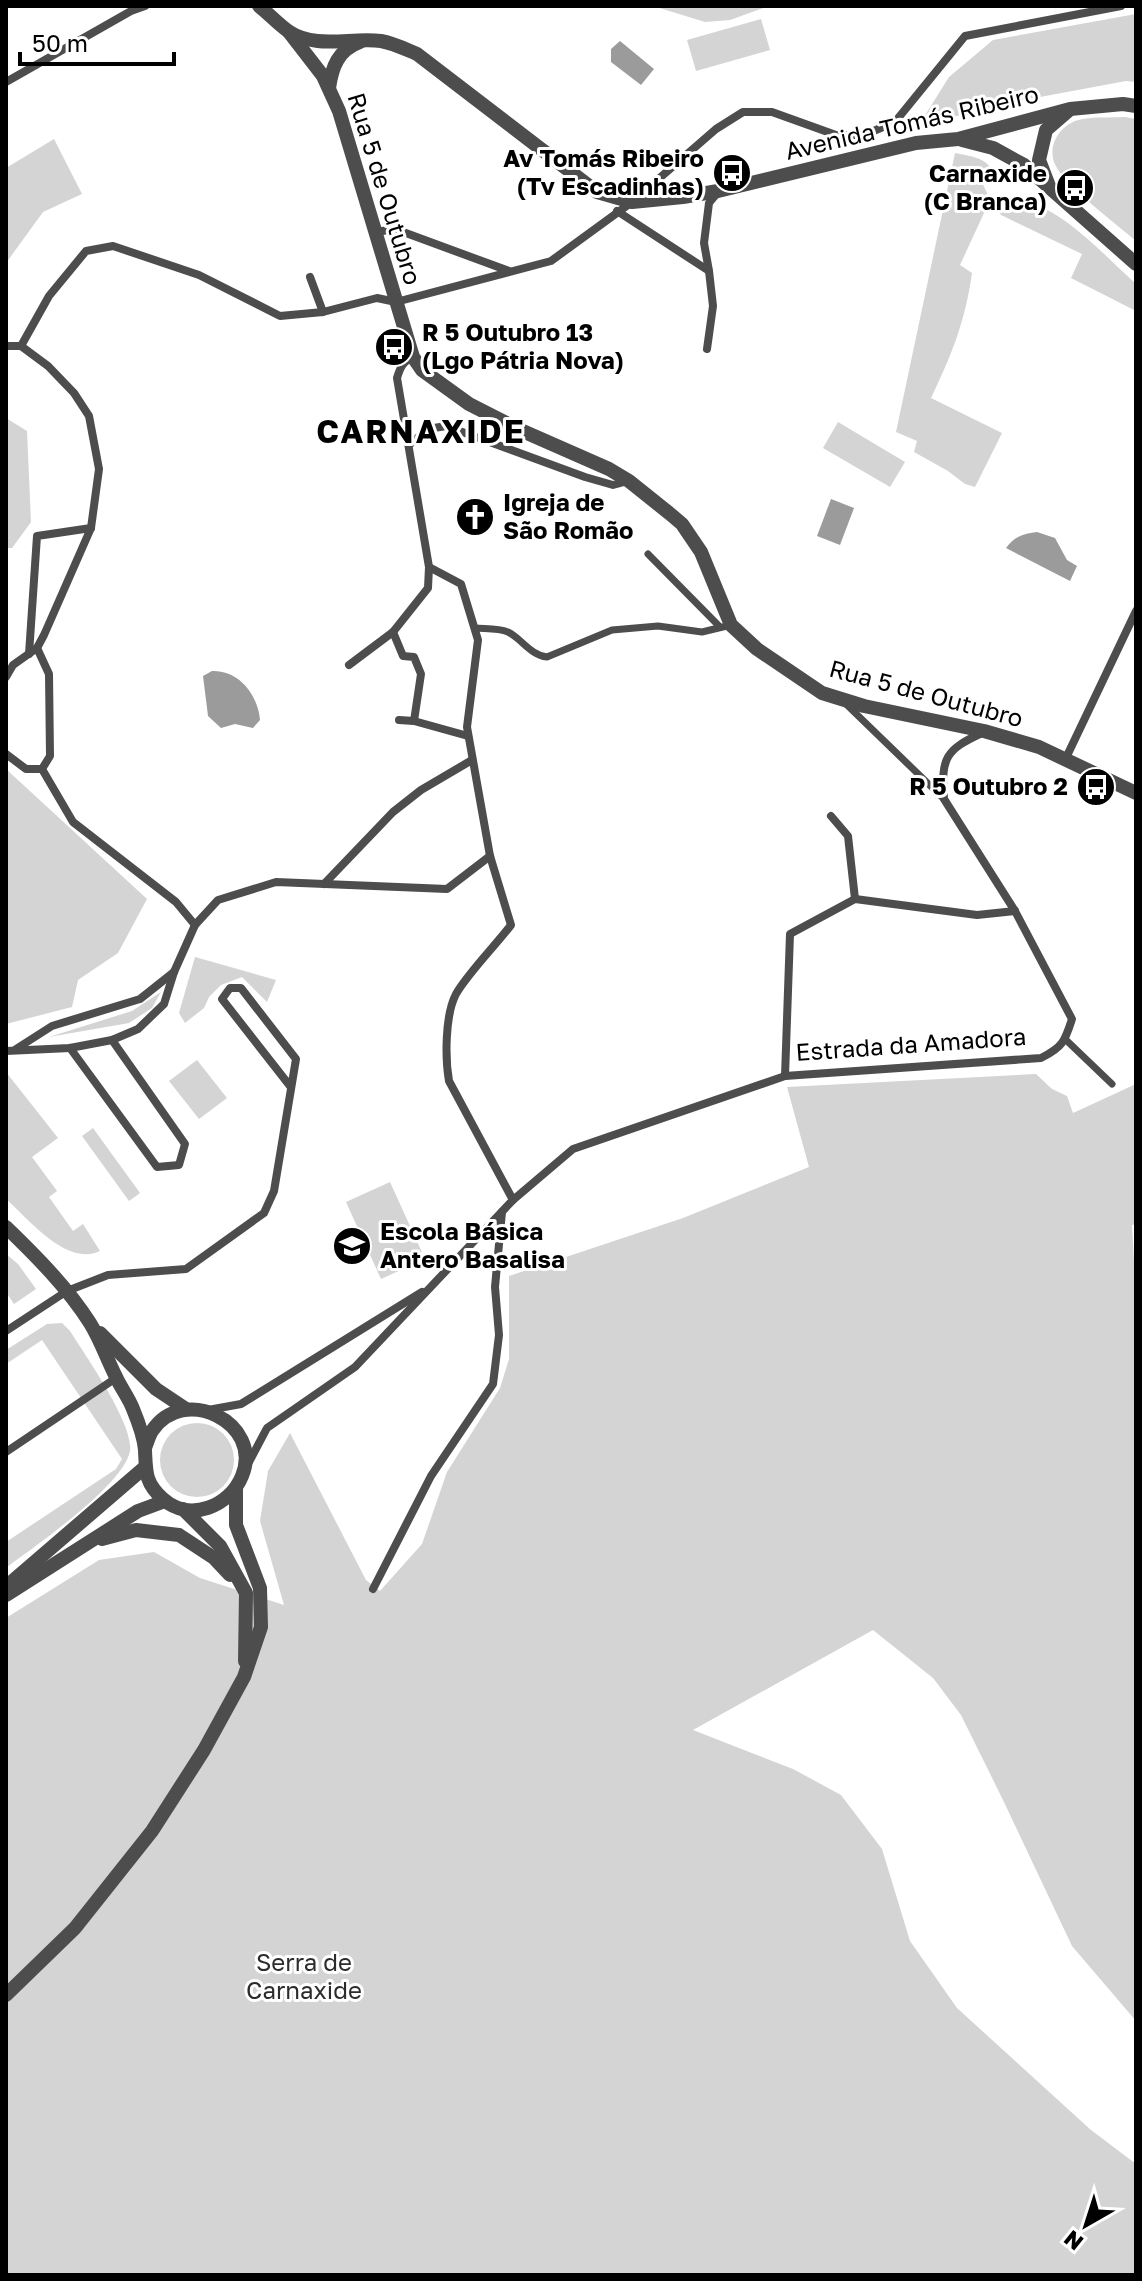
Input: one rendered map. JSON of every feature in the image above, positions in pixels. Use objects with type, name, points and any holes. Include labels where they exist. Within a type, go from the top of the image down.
[{"type":"street","points":[[6,82],[133,8],[145,6]]},
{"type":"street","name":"Avenida Tomás Ribeiro","points":[[259,6],[289,32],[318,42],[386,41],[417,54],[597,192],[632,202],[718,191],[916,143],[958,139],[1070,109],[1123,104],[1136,106]]},
{"type":"street","points":[[21,346],[49,296],[86,251],[113,246],[199,275],[280,316],[323,312],[377,298],[396,302],[551,261],[632,202],[716,129],[743,112],[772,112],[836,135],[864,135],[895,122],[965,36],[1121,6]]},
{"type":"street","name":"Rua 5 de Outubro","points":[[289,32],[316,66],[339,111],[413,357],[422,370],[469,404],[629,481],[682,524],[701,552],[725,626],[822,693],[864,706],[984,731],[1039,747],[1136,793]]},
{"type":"street","points":[[329,88],[337,60],[353,44],[366,40]]},
{"type":"street","points":[[1050,190],[1039,160],[1046,130],[1070,109]]},
{"type":"street","points":[[958,139],[993,148],[1024,165],[1136,264]]},
{"type":"street","points":[[707,349],[713,306],[704,243],[709,203],[718,191]]},
{"type":"street","points":[[617,211],[709,271]]},
{"type":"street","points":[[376,232],[395,229],[510,271]]},
{"type":"street","points":[[310,277],[323,312]]},
{"type":"street","points":[[6,346],[21,346],[48,366],[74,393],[89,416],[99,469],[91,528],[33,651],[13,665],[6,677]]},
{"type":"street","points":[[349,665],[393,632],[428,588],[429,567],[397,378],[406,360],[413,357]]},
{"type":"street","points":[[409,445],[428,429],[446,426],[585,477],[613,485],[629,481]]},
{"type":"street","points":[[42,769],[50,756],[49,674],[33,651],[37,536],[91,528]]},
{"type":"street","points":[[648,554],[725,626]]},
{"type":"street","points":[[429,567],[461,584],[478,640],[468,736],[490,856],[511,925],[457,992],[451,1006],[446,1062],[449,1081],[513,1200]]},
{"type":"street","points":[[1065,760],[1136,611]]},
{"type":"street","points":[[475,628],[511,633],[538,656],[547,657],[612,630],[658,626],[702,632],[725,626]]},
{"type":"street","points":[[393,632],[403,656],[414,657],[421,674],[414,721]]},
{"type":"street","points":[[841,699],[944,799],[1015,911],[1072,1019],[1065,1039],[1112,1084]]},
{"type":"street","points":[[399,720],[414,721],[468,736]]},
{"type":"street","points":[[944,799],[946,761],[959,744],[984,731]]},
{"type":"street","points":[[6,754],[26,769],[42,769]]},
{"type":"street","points":[[324,884],[393,812],[421,790],[472,760]]},
{"type":"street","points":[[42,769],[73,822],[176,902],[195,925]]},
{"type":"street","points":[[831,816],[848,836],[855,899]]},
{"type":"street","points":[[10,1050],[70,1048],[112,1040],[138,1029],[164,1004],[195,925],[218,900],[276,882],[447,889],[490,856]]},
{"type":"street","points":[[785,1076],[790,934],[855,899],[977,915],[1015,911]]},
{"type":"street","points":[[10,1050],[52,1026],[140,999],[174,972]]},
{"type":"street","points":[[6,1331],[67,1291],[108,1275],[186,1269],[264,1213],[274,1191],[296,1059],[241,988],[230,988],[222,999],[290,1086]]},
{"type":"street","name":"Estrada da Amadora","points":[[244,1472],[267,1428],[355,1367],[513,1200],[573,1149],[785,1076],[1041,1058],[1058,1050],[1065,1039]]},
{"type":"street","points":[[70,1048],[157,1167],[179,1165],[185,1144],[112,1040]]},
{"type":"street","points":[[373,1589],[431,1476],[493,1384],[499,1335],[495,1287],[502,1212]]},
{"type":"street","points":[[6,1227],[67,1291],[91,1325],[133,1409],[145,1448],[144,1468],[151,1486],[165,1501],[183,1509],[220,1546],[246,1593],[244,1677]]},
{"type":"street","name":"Estrada da Amadora","points":[[206,1410],[241,1404],[436,1283]]},
{"type":"street","points":[[91,1325],[156,1389],[186,1409]]},
{"type":"street","points":[[6,1452],[116,1378]]},
{"type":"street","points":[[145,1448],[153,1430],[168,1416],[186,1409],[206,1410],[224,1418],[238,1433],[245,1452],[244,1472],[236,1489],[221,1503],[203,1510],[183,1509]]},
{"type":"street","points":[[6,1587],[144,1468]]},
{"type":"street","points":[[6,1995],[75,1928],[152,1831],[204,1750],[244,1677],[261,1627],[260,1588],[236,1525],[236,1489]]},
{"type":"street","points":[[6,1595],[138,1511],[165,1501]]},
{"type":"street","points":[[87,1544],[136,1530],[179,1535],[214,1558],[246,1593]]},
{"type":"green space","points":[[653,6],[769,6],[730,20],[705,22]]},
{"type":"green space","points":[[1136,14],[1136,82],[1126,81],[1024,100],[919,125],[949,77],[993,40]]},
{"type":"green space","points":[[761,19],[770,50],[696,71],[687,40]]},
{"type":"green space","points":[[1136,119],[1136,241],[1072,186],[1057,168],[1052,154],[1058,135],[1075,121]]},
{"type":"green space","points":[[54,139],[82,194],[43,212],[6,263],[6,168]]},
{"type":"green space","points":[[955,153],[976,158],[990,166],[992,171],[989,176],[981,180],[990,200],[960,265],[972,273],[966,307],[931,398],[1002,433],[975,487],[914,452],[917,441],[896,432]]},
{"type":"green space","points":[[1028,202],[1071,226],[1136,284],[1136,311],[1071,278],[1082,254],[1001,215],[997,208]]},
{"type":"green space","points":[[6,418],[27,431],[31,522],[12,548],[6,548]]},
{"type":"green space","points":[[838,422],[905,462],[890,487],[823,448]]},
{"type":"green space","points":[[6,769],[147,899],[118,953],[78,980],[72,1007],[6,1024]]},
{"type":"green space","points":[[195,957],[276,980],[267,1002],[242,977],[221,985],[209,997],[204,1008],[185,1023],[179,1013]]},
{"type":"green space","points":[[161,992],[152,1008],[129,1023],[49,1037],[132,1011]]},
{"type":"green space","points":[[197,1060],[227,1098],[199,1119],[169,1081]]},
{"type":"green space","points":[[6,1072],[58,1138],[32,1157],[57,1191],[49,1197],[73,1231],[83,1224],[100,1251],[87,1254],[61,1247],[6,1199]]},
{"type":"green space","name":"Serra de Carnaxide","points":[[1036,1074],[1052,1089],[1067,1096],[1073,1113],[1136,1084],[1136,1224],[1132,1225],[1136,1299],[1136,2021],[1072,1946],[961,1715],[933,1678],[873,1630],[693,1730],[793,1769],[841,1795],[882,1849],[910,1941],[957,2008],[1091,2130],[1136,2164],[1136,2275],[6,2275],[6,1618],[99,1560],[154,1552],[200,1578],[284,1605],[260,1521],[268,1471],[290,1433],[366,1580],[380,1591],[422,1544],[447,1472],[500,1388],[509,1359],[509,1276],[683,1218],[809,1167],[787,1087]]},
{"type":"green space","points":[[93,1128],[140,1193],[129,1201],[82,1136]]},
{"type":"green space","points":[[390,1182],[425,1259],[381,1279],[346,1202]]},
{"type":"green space","points":[[6,1254],[18,1264],[36,1289],[14,1304],[6,1292]]},
{"type":"green space","points":[[62,1323],[117,1407],[129,1439],[130,1451],[124,1465],[96,1497],[6,1568],[6,1542],[116,1469],[122,1459],[42,1340],[6,1364],[6,1350],[47,1324]]},
{"type":"green space","points":[[190,1423],[204,1423],[218,1429],[228,1439],[234,1460],[228,1481],[218,1491],[204,1497],[190,1497],[176,1491],[166,1481],[160,1467],[160,1453],[166,1439],[176,1429]]},
{"type":"shaded area","points":[[620,41],[654,69],[641,85],[611,62],[611,49]]},
{"type":"shaded area","points":[[831,499],[854,508],[840,545],[817,536]]},
{"type":"shaded area","points":[[1037,532],[1055,538],[1067,560],[1077,566],[1070,581],[1006,548],[1019,537]]},
{"type":"shaded area","points":[[212,671],[239,679],[251,693],[260,720],[253,728],[235,724],[221,728],[208,716],[203,676]]},
{"type":"place","name":"Av Tomás Ribeiro (Tv Escadinhas)","points":[[732,173]]},
{"type":"place","name":"Carnaxide (C Branca)","points":[[1075,188]]},
{"type":"place","name":"R 5 Outubro 13 (Lgo Pátria Nova)","points":[[394,347]]},
{"type":"place","name":"Igreja de São Romão","points":[[475,517]]},
{"type":"place","name":"R 5 Outubro 2","points":[[1096,787]]},
{"type":"place","name":"Escola Básica Antero Basalisa","points":[[352,1246]]},
{"type":"district","name":"CARNAXIDE","points":[[421,432]]}]
